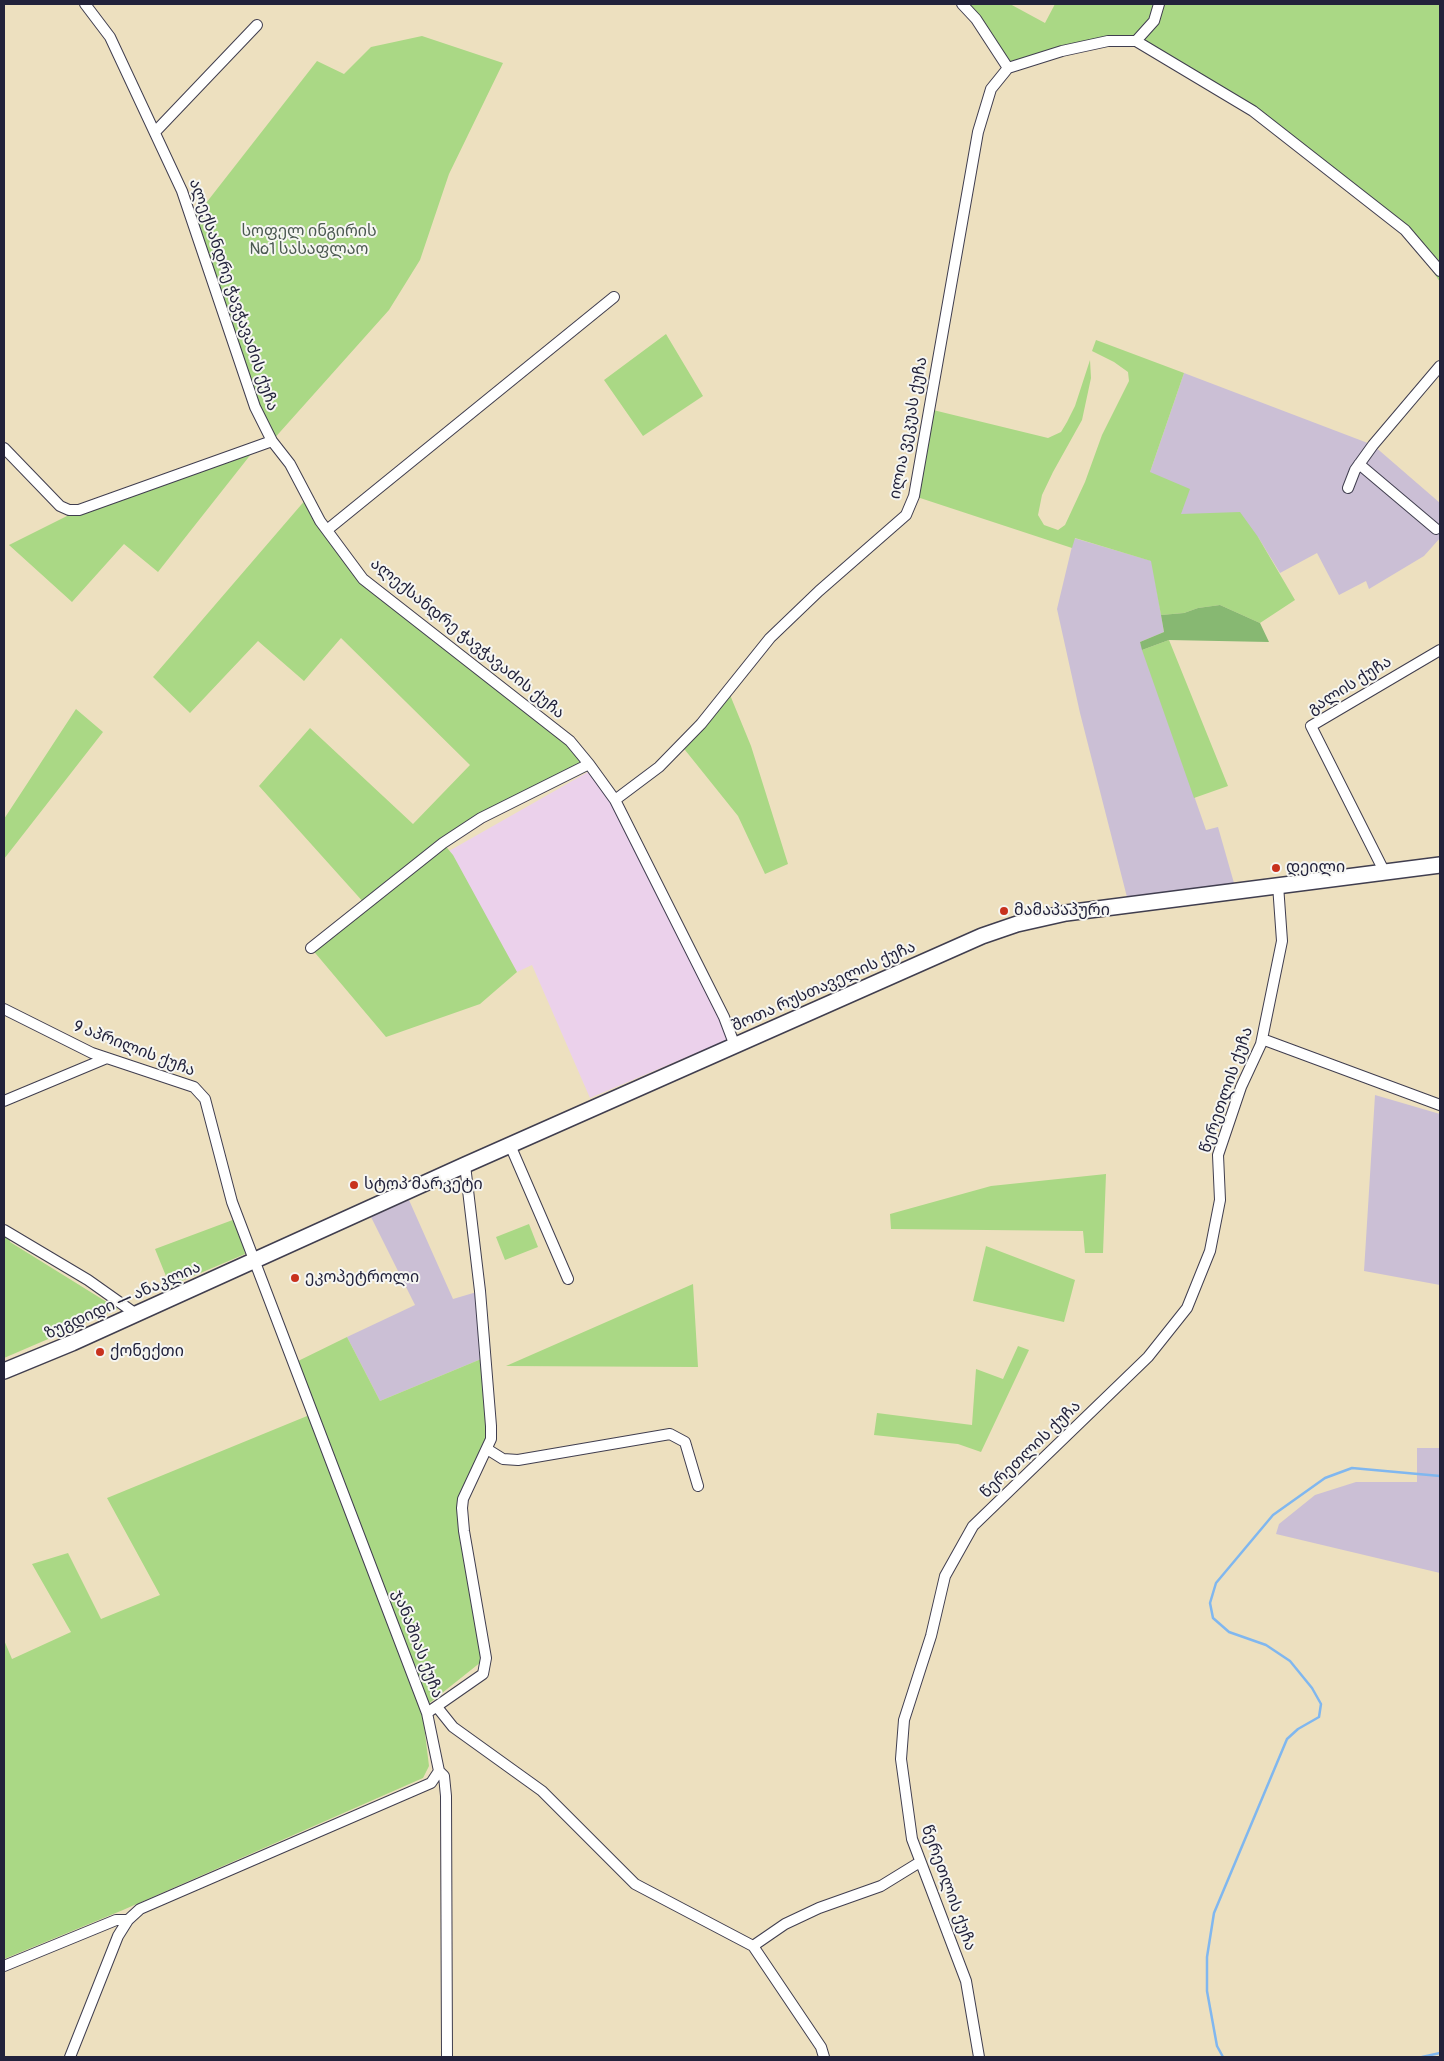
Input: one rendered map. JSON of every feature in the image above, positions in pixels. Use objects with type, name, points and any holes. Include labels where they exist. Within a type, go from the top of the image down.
[{"type":"main road","name":"შოთა რუსთაველის ქუჩა","points":[[256,1261],[465,1165],[970,941],[1017,924],[1066,913],[1440,865]]},
{"type":"main road","name":"ზუგდიდი — ანაკლია","points":[[4,1371],[256,1261]]},
{"type":"street","name":"ალექსანდრე ჭავჭავაძის ქუჩა","points":[[85,4],[110,37],[182,191],[255,407],[272,441],[290,464],[326,530],[363,579],[570,741],[589,764],[615,800],[724,1017],[735,1046]]},
{"type":"street","points":[[962,4],[976,19],[1008,68],[1062,51],[1108,41],[1136,41],[1253,111],[1406,230],[1440,271]]},
{"type":"street","points":[[1136,41],[1154,21],[1158,4]]},
{"type":"street","points":[[155,132],[257,25]]},
{"type":"street","name":"ილია ვეკუას ქუჩა","points":[[615,800],[659,767],[701,724],[770,638],[819,591],[906,515],[914,496],[978,132],[991,89],[1008,68]]},
{"type":"street","points":[[326,530],[614,297]]},
{"type":"street","points":[[1348,488],[1359,464],[1440,366]]},
{"type":"street","points":[[4,448],[60,506],[69,510],[79,510],[272,441]]},
{"type":"street","points":[[1359,464],[1436,529]]},
{"type":"street","name":"გალის ქუჩა","points":[[1384,871],[1311,726],[1440,650]]},
{"type":"street","points":[[312,948],[442,842],[481,818],[589,764]]},
{"type":"street","name":"წერეთლის ქუჩა","points":[[979,2057],[966,1980],[912,1838],[906,1807],[902,1759],[904,1720],[930,1636],[945,1576],[973,1526],[1148,1357],[1187,1308],[1210,1250],[1220,1200],[1218,1155],[1240,1087],[1262,1039],[1282,941],[1278,885]]},
{"type":"street","name":"9 აპრილის ქუჩა","points":[[4,1009],[107,1058],[194,1087],[205,1099],[232,1202],[256,1261]]},
{"type":"street","points":[[1262,1039],[1440,1105]]},
{"type":"street","points":[[4,1101],[107,1058]]},
{"type":"street","points":[[510,1146],[568,1278]]},
{"type":"street","points":[[427,1713],[483,1674],[486,1658],[464,1531],[462,1508],[463,1499],[487,1449],[491,1426],[480,1291],[465,1165]]},
{"type":"street","points":[[4,1230],[88,1280],[136,1314]]},
{"type":"street","name":"ჯანაშიას ქუჩა","points":[[256,1261],[427,1713],[438,1771],[444,1776],[446,1796],[447,2057]]},
{"type":"street","points":[[487,1449],[503,1459],[518,1460],[670,1434],[685,1442],[698,1486]]},
{"type":"street","points":[[437,1706],[453,1727],[542,1791],[635,1884],[754,1946],[821,2047],[824,2057]]},
{"type":"street","points":[[70,2057],[118,1936],[128,1920],[140,1909],[431,1783],[438,1771]]},
{"type":"street","points":[[754,1946],[784,1924],[819,1908],[881,1886],[920,1862]]},
{"type":"street","points":[[4,1966],[116,1920],[128,1920]]},
{"type":"shaded area","points":[[1184,373],[1373,445],[1440,503],[1440,538],[1424,556],[1369,589],[1366,581],[1339,595],[1317,553],[1280,573],[1258,537],[1180,514],[1150,472]]},
{"type":"shaded area","points":[[1074,538],[1152,561],[1164,632],[1140,642],[1206,830],[1218,827],[1236,890],[1129,905],[1080,713],[1057,609]]},
{"type":"shaded area","points":[[588,772],[612,801],[718,1015],[727,1040],[590,1098],[532,965],[517,972],[449,851]]},
{"type":"shaded area","points":[[1375,1095],[1440,1114],[1440,1285],[1364,1271]]},
{"type":"shaded area","points":[[409,1200],[453,1299],[480,1291],[486,1357],[380,1401],[347,1337],[415,1305],[371,1217]]},
{"type":"shaded area","points":[[1417,1448],[1440,1448],[1440,1573],[1276,1534],[1279,1524],[1315,1495],[1356,1482],[1417,1482]]},
{"type":"green space","points":[[962,4],[1010,4],[1045,23],[1055,4],[1440,4],[1440,282],[1405,230],[1253,111],[1136,41],[1108,41],[1008,68]]},
{"type":"green space","name":"სოფელ ინგირის №1 სასაფლაო","points":[[422,36],[503,63],[449,174],[420,260],[389,310],[272,441],[192,221],[317,61],[344,74],[371,47]]},
{"type":"green space","points":[[666,334],[703,396],[643,436],[604,380]]},
{"type":"green space","points":[[1096,340],[1184,373],[1150,472],[1190,489],[1181,514],[1240,512],[1258,537],[1295,600],[1260,623],[1220,605],[1198,608],[1184,613],[1161,615],[1151,561],[1075,538],[1072,548],[914,496],[929,409],[1048,438],[1061,432],[1067,422],[1075,406],[1090,360],[1091,378],[1082,420],[1042,495],[1038,515],[1044,525],[1058,530],[1065,525],[1085,482],[1102,435],[1129,381],[1128,372],[1114,362],[1092,351]]},
{"type":"green space","points":[[259,444],[158,572],[124,544],[72,602],[9,545],[79,510]]},
{"type":"green space","points":[[307,498],[363,579],[570,741],[589,764],[443,843],[453,855],[517,972],[480,1004],[386,1037],[311,948],[365,904],[259,786],[310,728],[413,824],[470,765],[341,638],[304,681],[258,641],[190,713],[153,677]]},
{"type":"green space","points":[[1220,605],[1260,623],[1269,642],[1169,640],[1142,650],[1140,642],[1164,632],[1161,615],[1184,613],[1198,608]]},
{"type":"green space","points":[[1169,640],[1228,786],[1194,798],[1142,650]]},
{"type":"green space","points":[[728,690],[751,746],[788,864],[765,874],[738,816],[681,745]]},
{"type":"green space","points":[[76,709],[103,732],[4,859],[4,819]]},
{"type":"green space","points":[[1106,1174],[1103,1253],[1085,1253],[1083,1231],[891,1229],[890,1214],[991,1186]]},
{"type":"green space","points":[[238,1218],[245,1254],[170,1286],[155,1249]]},
{"type":"green space","points":[[529,1224],[538,1247],[505,1260],[496,1237]]},
{"type":"green space","points":[[4,1231],[8,1233],[10,1242],[118,1309],[4,1358]]},
{"type":"green space","points":[[986,1246],[1075,1280],[1064,1322],[973,1301]]},
{"type":"green space","points":[[693,1284],[698,1367],[506,1366]]},
{"type":"green space","points":[[347,1337],[380,1401],[486,1357],[491,1426],[463,1499],[486,1658],[422,1709],[429,1766],[423,1778],[123,1910],[4,1959],[4,1640],[12,1659],[71,1632],[32,1564],[68,1553],[101,1619],[160,1595],[107,1498],[312,1414],[294,1363]]},
{"type":"green space","points":[[1018,1346],[1029,1350],[981,1452],[958,1444],[874,1435],[877,1413],[972,1425],[976,1369],[1003,1379]]},
{"type":"waterway","points":[[1223,2057],[1217,2046],[1207,1991],[1207,1957],[1214,1913],[1287,1739],[1298,1729],[1319,1717],[1321,1704],[1312,1688],[1290,1661],[1266,1645],[1229,1632],[1213,1618],[1210,1603],[1216,1583],[1273,1515],[1325,1478],[1352,1468],[1440,1476]]},
{"type":"waterway","points":[[1422,2057],[1440,2053]]},
{"type":"place","name":"დეილი","points":[[1276,868]]},
{"type":"place","name":"მამაპაპური","points":[[1004,911]]},
{"type":"place","name":"სტოპ მარკეტი","points":[[354,1185]]},
{"type":"place","name":"ეკოპეტროლი","points":[[295,1278]]},
{"type":"place","name":"ქონექთი","points":[[100,1352]]}]
